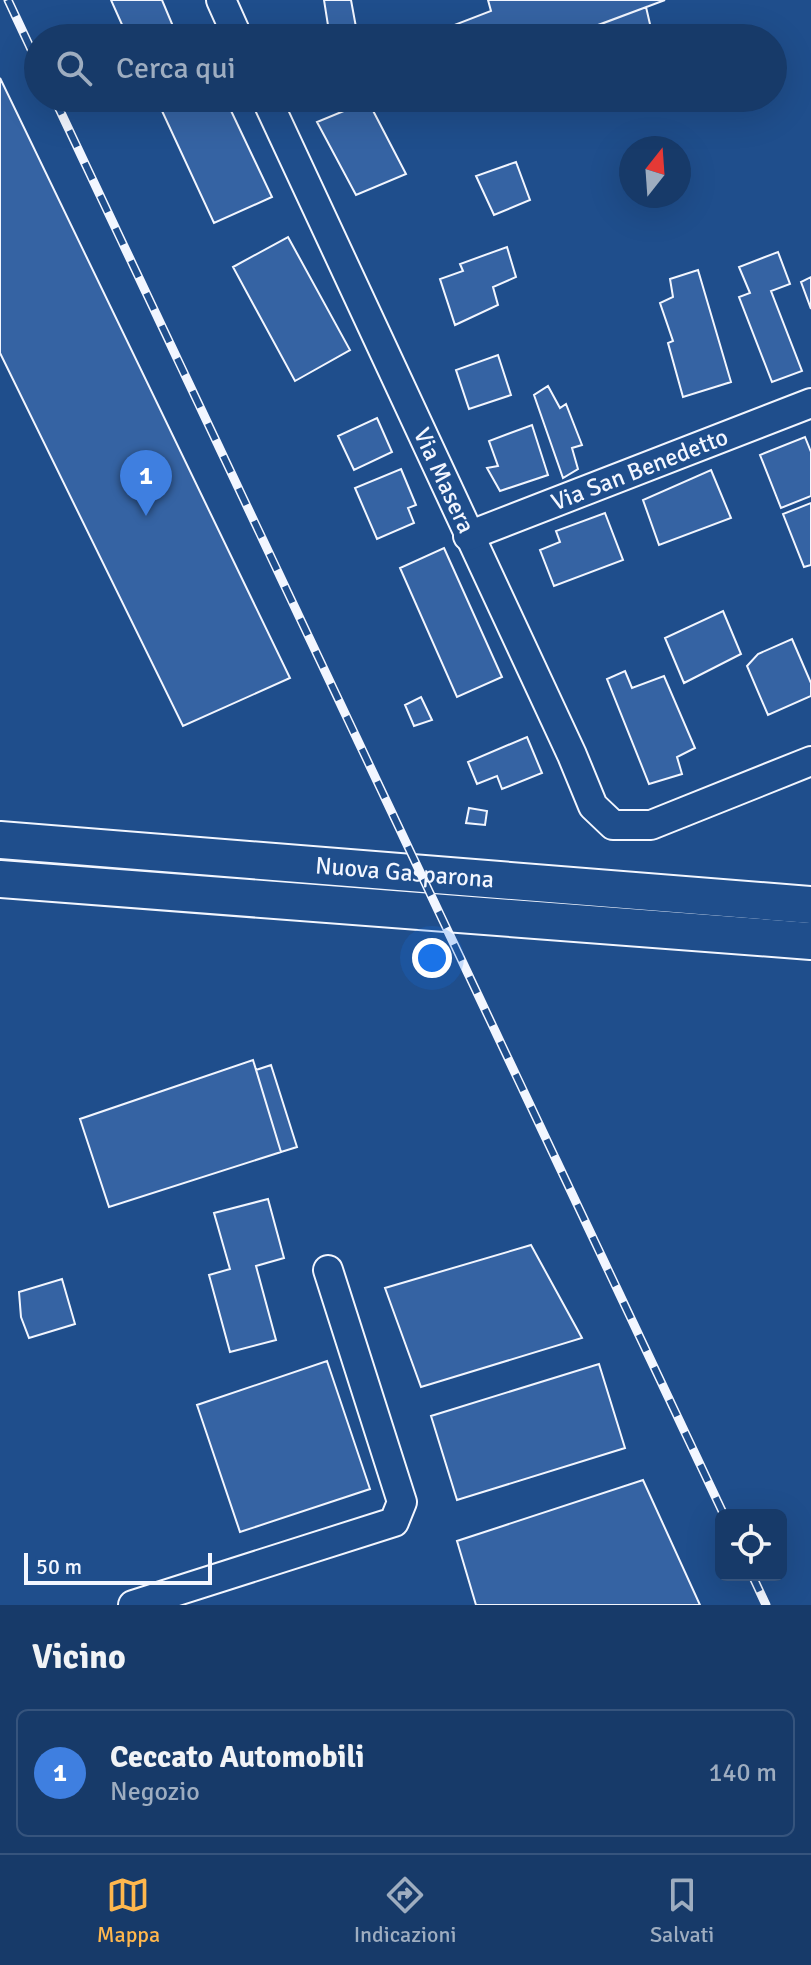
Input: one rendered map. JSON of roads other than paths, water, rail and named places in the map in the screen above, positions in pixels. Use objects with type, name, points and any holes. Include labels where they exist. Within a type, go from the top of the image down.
[{"type":"main road","name":"Nuova Gasparona","points":[[0,840],[811,905]]},
{"type":"main road","name":"Nuova Gasparona","points":[[0,879],[811,941]]},
{"type":"street","points":[[221,0],[232,24]]},
{"type":"street","name":"Via Masera","points":[[272,112],[593,806],[613,825],[651,825],[811,761]]},
{"type":"street","name":"Via San Benedetto","points":[[468,536],[811,403]]},
{"type":"street","points":[[133,1605],[394,1522],[402,1502],[328,1270]]},
{"type":"railway","points":[[8,0],[24,34]]},
{"type":"railway","points":[[61,112],[721,1509]]},
{"type":"railway","points":[[755,1581],[766,1605]]},
{"type":"place","name":"Ceccato Automobili","points":[[146,516]]}]
